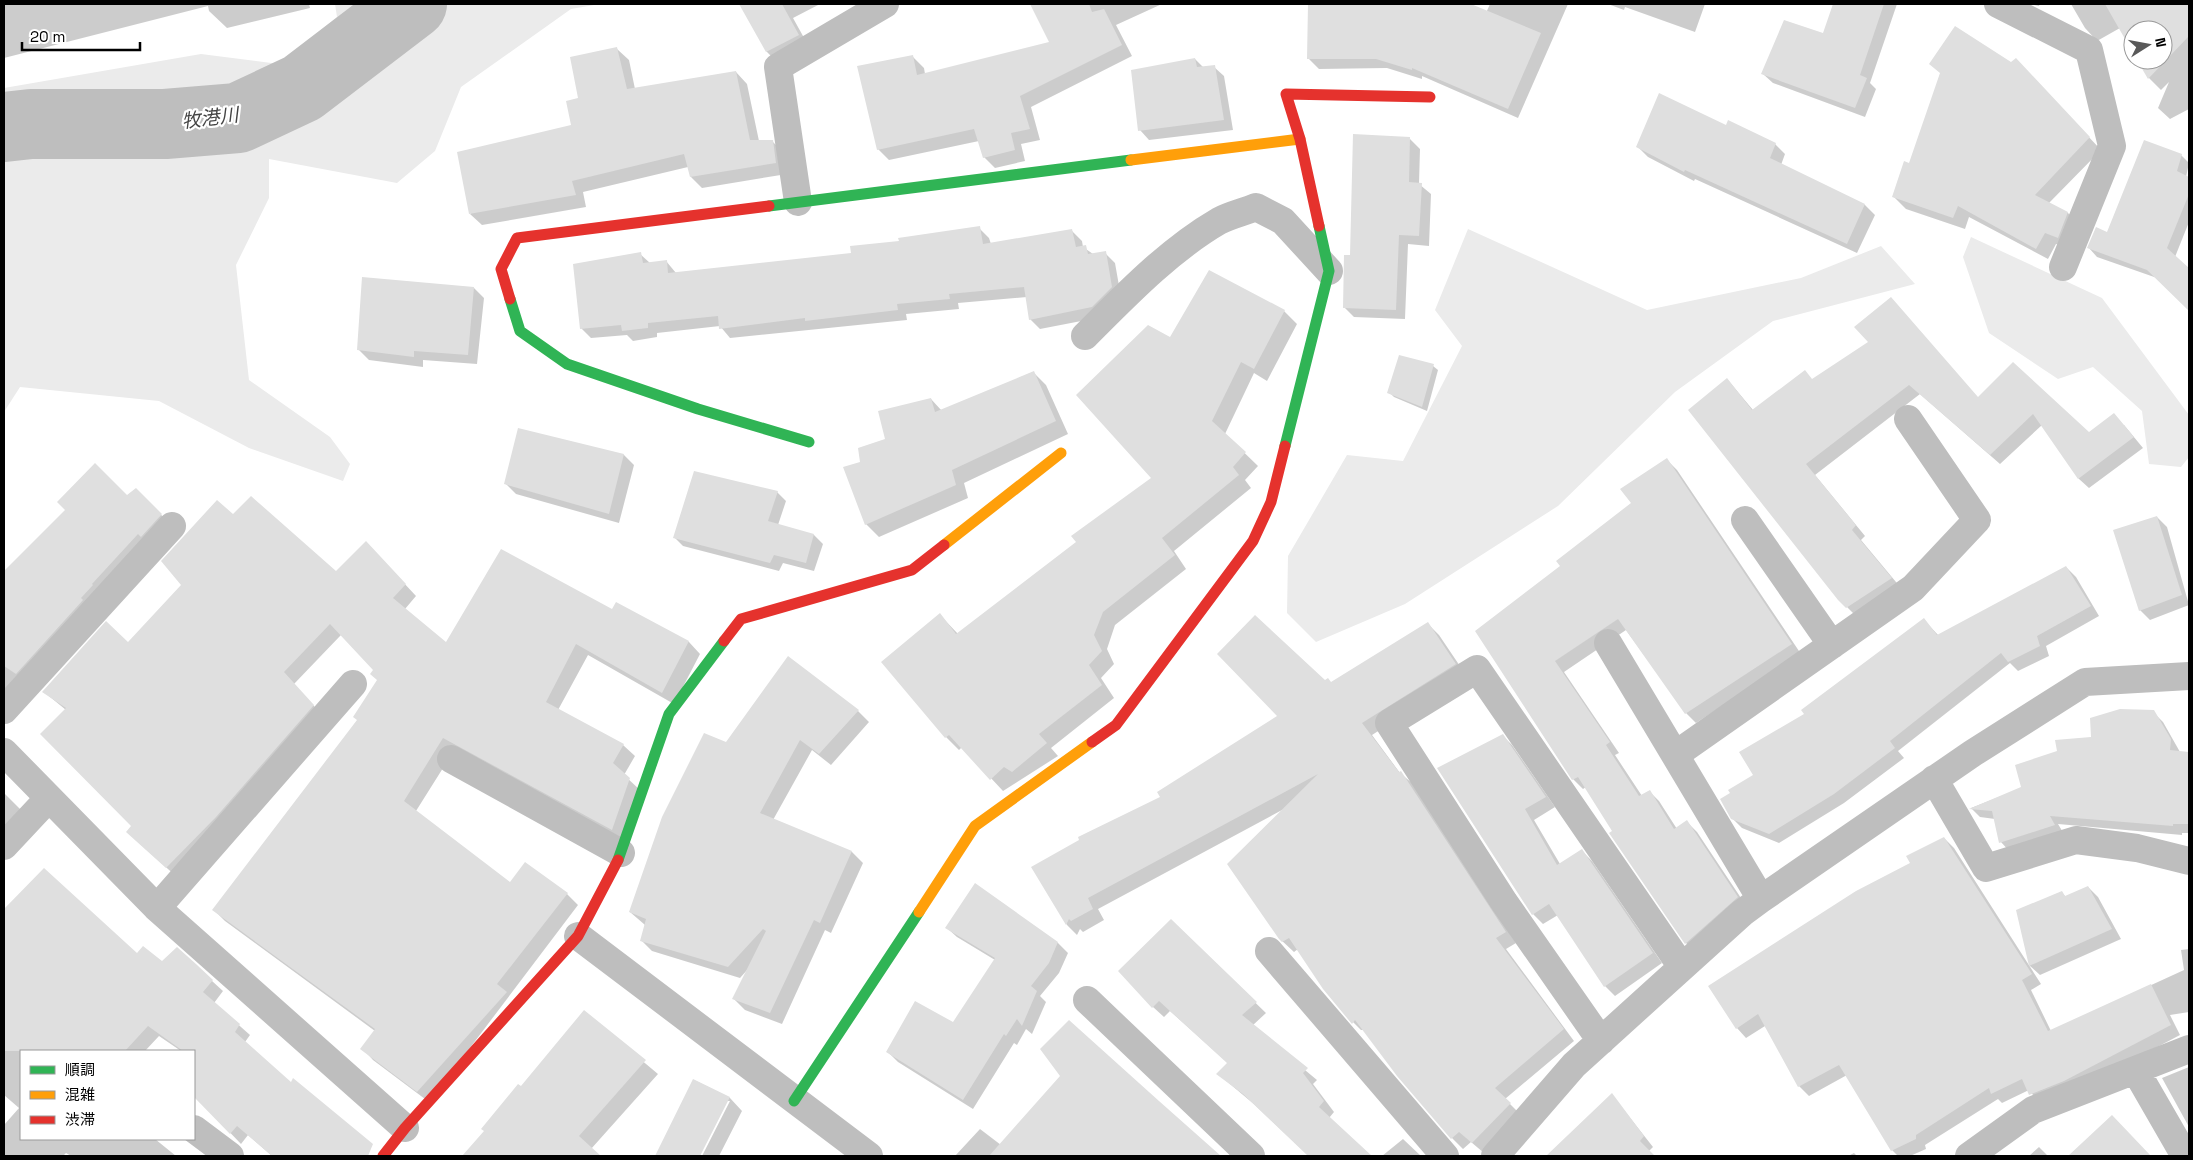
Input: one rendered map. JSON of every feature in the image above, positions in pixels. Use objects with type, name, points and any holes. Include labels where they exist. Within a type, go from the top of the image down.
[{"type":"street","points":[[798,202],[778,67],[885,4]]},
{"type":"street","points":[[1998,4],[2089,50],[2112,146],[2063,267]]},
{"type":"street","points":[[794,1100],[975,826],[1116,725],[1253,541],[1271,502],[1329,271],[1300,138],[1286,94],[1430,97]]},
{"type":"street","points":[[809,442],[698,409],[567,364],[520,331],[501,269],[517,238],[1300,138]]},
{"type":"street","points":[[1085,336],[1124,297],[1178,249],[1220,220],[1256,207],[1283,221],[1329,271]]},
{"type":"street","points":[[1675,755],[1913,588],[1977,520],[1908,419]]},
{"type":"street","points":[[382,1156],[578,936],[614,871],[669,714],[741,619],[912,570],[1061,452]]},
{"type":"street","points":[[1745,520],[1832,645]]},
{"type":"street","points":[[4,710],[172,526]]},
{"type":"street","points":[[1608,643],[1761,899]]},
{"type":"street","points":[[1601,1041],[1504,902],[1389,724],[1477,670],[1682,967]]},
{"type":"street","points":[[1495,1156],[1574,1065],[1742,913],[1761,899],[1934,780],[2085,682],[2189,676]]},
{"type":"street","points":[[157,908],[353,684]]},
{"type":"street","points":[[4,752],[157,908],[405,1128]]},
{"type":"street","points":[[451,759],[621,852]]},
{"type":"street","points":[[1934,780],[1986,868],[2076,840],[2137,848],[2189,861]]},
{"type":"street","points":[[4,846],[48,799]]},
{"type":"street","points":[[578,936],[869,1156]]},
{"type":"street","points":[[1269,950],[1445,1156]]},
{"type":"street","points":[[1087,1000],[1251,1156]]},
{"type":"street","points":[[1969,1156],[2034,1110],[2189,1049]]},
{"type":"street","points":[[2136,1071],[2185,1156]]},
{"type":"street","points":[[195,1131],[230,1156]]},
{"type":"shaded area","points":[[335,4],[600,4],[571,9],[461,87],[435,151],[397,183],[269,159],[269,198],[236,265],[249,380],[330,437],[350,464],[343,481],[249,448],[159,401],[20,387],[4,412],[4,88],[201,54],[279,64],[337,17]]},
{"type":"shaded area","points":[[1468,229],[1647,310],[1801,278],[1881,246],[1915,284],[1773,321],[1675,392],[1558,506],[1405,604],[1316,642],[1287,613],[1288,556],[1347,455],[1403,461],[1462,346],[1435,310]]},
{"type":"shaded area","points":[[1971,237],[2102,298],[2189,415],[2189,457],[2181,467],[2149,464],[2142,411],[2093,367],[2058,379],[1989,333],[1963,257]]},
{"type":"building","points":[[739,4],[782,4],[799,35],[766,52]]},
{"type":"building","points":[[1030,4],[1089,4],[1092,12],[1104,9],[1122,45],[1020,96],[1030,129],[1011,133],[1015,150],[983,158],[974,129],[877,150],[857,66],[913,55],[917,75],[1049,42]]},
{"type":"building","points":[[1308,4],[1471,4],[1541,33],[1508,109],[1412,68],[1412,70],[1376,59],[1307,59]]},
{"type":"building","points":[[1833,4],[1884,4],[1860,75],[1867,78],[1855,108],[1761,74],[1784,20],[1823,33]]},
{"type":"building","points":[[2105,4],[2189,4],[2189,36],[2173,53],[2173,20],[2123,20],[2123,36]]},
{"type":"building","points":[[1955,26],[2011,62],[2016,58],[2090,137],[2035,195],[2068,212],[2058,238],[2045,233],[2036,249],[1958,206],[1953,218],[1892,197],[1904,161],[1909,163],[1940,73],[1929,64]]},
{"type":"building","points":[[617,47],[627,89],[736,71],[750,140],[773,140],[776,163],[690,177],[684,154],[572,181],[576,195],[469,214],[457,152],[571,125],[566,101],[578,98],[570,57]]},
{"type":"building","points":[[1195,58],[1197,67],[1215,65],[1224,120],[1138,131],[1131,70]]},
{"type":"building","points":[[2143,70],[2157,70],[2148,79]]},
{"type":"building","points":[[1659,93],[1726,125],[1728,120],[1776,143],[1770,158],[1865,204],[1847,244],[1685,170],[1684,172],[1636,147]]},
{"type":"building","points":[[1353,134],[1410,137],[1409,182],[1422,183],[1419,236],[1399,235],[1396,310],[1343,308],[1344,255],[1350,255]]},
{"type":"building","points":[[2144,140],[2182,154],[2177,171],[2189,177],[2189,194],[2167,248],[2189,268],[2189,311],[2147,270],[2087,248],[2096,227],[2107,232]]},
{"type":"building","points":[[980,226],[983,244],[1072,229],[1076,247],[1086,245],[1088,254],[1106,251],[1112,287],[1092,307],[1029,320],[1024,287],[949,294],[950,299],[897,304],[898,310],[805,321],[805,318],[719,329],[718,316],[648,323],[648,328],[622,331],[621,325],[580,329],[573,264],[641,252],[643,263],[667,260],[668,273],[851,253],[850,246],[899,241],[898,238]]},
{"type":"building","points":[[1209,270],[1285,310],[1254,369],[1241,362],[1212,421],[1246,452],[1233,467],[1239,475],[1162,538],[1175,555],[1103,612],[1094,635],[1102,651],[1089,665],[1102,685],[1039,734],[1047,743],[1012,772],[1004,767],[990,780],[949,735],[945,738],[881,662],[940,613],[956,634],[1076,542],[1071,536],[1151,478],[1076,395],[1148,325],[1170,337]]},
{"type":"building","points":[[362,277],[474,287],[468,355],[414,351],[414,357],[357,350]]},
{"type":"building","points":[[1891,297],[1978,397],[2013,362],[2089,432],[2114,413],[2134,437],[2078,479],[2033,414],[1990,455],[1909,385],[1806,464],[1856,525],[1852,530],[1892,578],[1846,608],[1688,410],[1727,378],[1752,410],[1805,370],[1812,379],[1868,342],[1854,327]]},
{"type":"building","points":[[1399,355],[1434,364],[1422,407],[1387,393]]},
{"type":"building","points":[[1034,371],[1056,421],[952,470],[956,485],[865,525],[843,467],[860,462],[858,448],[885,439],[878,411],[931,398],[935,412]]},
{"type":"building","points":[[518,428],[624,454],[609,514],[504,484]]},
{"type":"building","points":[[1667,458],[1792,644],[1685,714],[1618,619],[1555,661],[1610,742],[1606,745],[1639,796],[1650,790],[1674,829],[1687,820],[1738,897],[1685,944],[1609,833],[1612,831],[1578,777],[1572,780],[1475,631],[1560,566],[1556,561],[1631,503],[1620,489]]},
{"type":"building","points":[[95,463],[127,495],[136,488],[162,514],[141,537],[138,534],[92,584],[81,598],[83,600],[16,674],[4,666],[4,571],[65,510],[57,502]]},
{"type":"building","points":[[694,471],[778,491],[768,521],[814,534],[806,563],[774,555],[770,563],[673,538]]},
{"type":"building","points":[[251,496],[336,571],[366,541],[406,584],[393,598],[446,642],[501,549],[612,609],[616,602],[689,641],[662,693],[576,644],[546,702],[624,744],[613,763],[630,778],[612,830],[443,738],[404,801],[510,882],[525,862],[568,893],[497,984],[507,992],[417,1092],[360,1049],[375,1029],[212,910],[357,720],[353,717],[377,680],[370,674],[373,670],[330,624],[284,672],[314,705],[216,817],[166,868],[126,832],[131,826],[40,734],[66,708],[42,692],[106,621],[128,642],[181,585],[161,561],[217,500],[233,514]]},
{"type":"building","points":[[2157,516],[2182,595],[2139,611],[2113,530]]},
{"type":"building","points":[[2066,566],[2091,606],[2037,636],[2040,646],[2008,662],[2001,653],[1890,741],[1895,748],[1834,794],[1769,834],[1731,819],[1720,799],[1730,793],[1728,790],[1753,775],[1739,752],[1804,714],[1801,710],[1924,618],[1937,635]]},
{"type":"building","points":[[1255,615],[1325,680],[1328,678],[1331,682],[1428,622],[1456,664],[1362,723],[1399,772],[1401,771],[1506,932],[1496,938],[1564,1029],[1495,1088],[1511,1103],[1472,1143],[1459,1132],[1451,1139],[1397,1076],[1355,1020],[1352,1024],[1323,989],[1289,938],[1282,942],[1279,939],[1227,864],[1318,774],[1088,898],[1093,909],[1071,921],[1069,919],[1066,925],[1031,867],[1079,840],[1078,837],[1160,797],[1157,792],[1277,716],[1217,654]]},
{"type":"building","points":[[788,656],[859,710],[819,754],[800,740],[760,813],[852,851],[820,923],[814,920],[770,1013],[732,999],[766,931],[763,929],[728,967],[640,941],[646,919],[629,912],[662,817],[704,733],[726,742]]},
{"type":"building","points":[[2120,709],[2154,710],[2171,739],[2170,750],[2189,752],[2189,824],[2173,824],[2173,826],[2050,816],[2055,825],[1999,843],[1992,811],[1969,809],[2021,787],[2015,765],[2057,751],[2055,740],[2091,737],[2090,718]]},
{"type":"building","points":[[1503,734],[1546,797],[1525,809],[1557,865],[1582,849],[1653,953],[1604,987],[1549,904],[1532,915],[1437,768]]},
{"type":"building","points":[[1944,837],[2032,974],[2022,980],[2048,1031],[2151,984],[2171,1025],[2064,1081],[2029,1095],[2022,1079],[1991,1094],[1989,1088],[1916,1135],[1916,1139],[1891,1151],[1839,1065],[1798,1087],[1758,1014],[1736,1029],[1708,986],[1856,891],[1910,863],[1906,856]]},
{"type":"building","points":[[44,868],[137,953],[143,946],[162,961],[177,947],[213,980],[203,992],[240,1024],[235,1032],[291,1082],[293,1078],[373,1144],[368,1156],[272,1156],[237,1126],[230,1134],[195,1098],[195,1050],[182,1050],[148,1026],[126,1050],[4,1051],[4,909]]},
{"type":"building","points":[[975,883],[1058,942],[1049,963],[1031,986],[1037,991],[1022,1026],[1017,1019],[1006,1036],[1004,1034],[963,1100],[886,1052],[915,1001],[953,1022],[995,958],[945,928]]},
{"type":"building","points":[[2088,886],[2112,929],[2029,966],[2016,910],[2062,891],[2065,896]]},
{"type":"building","points":[[1171,919],[1257,1002],[1242,1015],[1308,1068],[1303,1073],[1324,1101],[1319,1107],[1372,1156],[1308,1156],[1243,1094],[1216,1074],[1227,1063],[1159,1001],[1152,1008],[1118,971]]},
{"type":"building","points":[[584,1010],[646,1060],[579,1136],[601,1156],[462,1156],[484,1131],[481,1129],[518,1084],[521,1086]]},
{"type":"building","points":[[1069,1020],[1221,1156],[989,1156],[1060,1076],[1040,1049]]},
{"type":"building","points":[[693,1079],[730,1097],[700,1156],[655,1156]]},
{"type":"building","points":[[1612,1093],[1644,1136],[1640,1141],[1655,1156],[1546,1156]]},
{"type":"building","points":[[2112,1115],[2151,1156],[2068,1156]]},
{"type":"waterway","name":"牧港川","points":[[4,127],[31,124],[165,124],[238,118],[302,88],[412,4]]},
{"type":"traffic: fast","points":[[769,206],[1131,160]]},
{"type":"traffic: fast","points":[[1285,446],[1329,271],[1319,226]]},
{"type":"traffic: fast","points":[[510,299],[520,331],[567,364],[698,409],[809,442]]},
{"type":"traffic: fast","points":[[618,860],[669,714],[724,641]]},
{"type":"traffic: fast","points":[[794,1101],[919,912]]},
{"type":"traffic: slow","points":[[1131,160],[1300,139]]},
{"type":"traffic: slow","points":[[944,545],[1061,453]]},
{"type":"traffic: slow","points":[[919,912],[975,826],[1092,742]]},
{"type":"traffic: jam","points":[[1319,226],[1300,139],[1286,94],[1430,97]]},
{"type":"traffic: jam","points":[[510,299],[501,269],[517,238],[769,206]]},
{"type":"traffic: jam","points":[[1092,742],[1116,725],[1253,541],[1271,502],[1285,446]]},
{"type":"traffic: jam","points":[[724,641],[741,619],[912,570],[944,545]]},
{"type":"traffic: jam","points":[[383,1156],[405,1128],[578,936],[618,860]]}]
